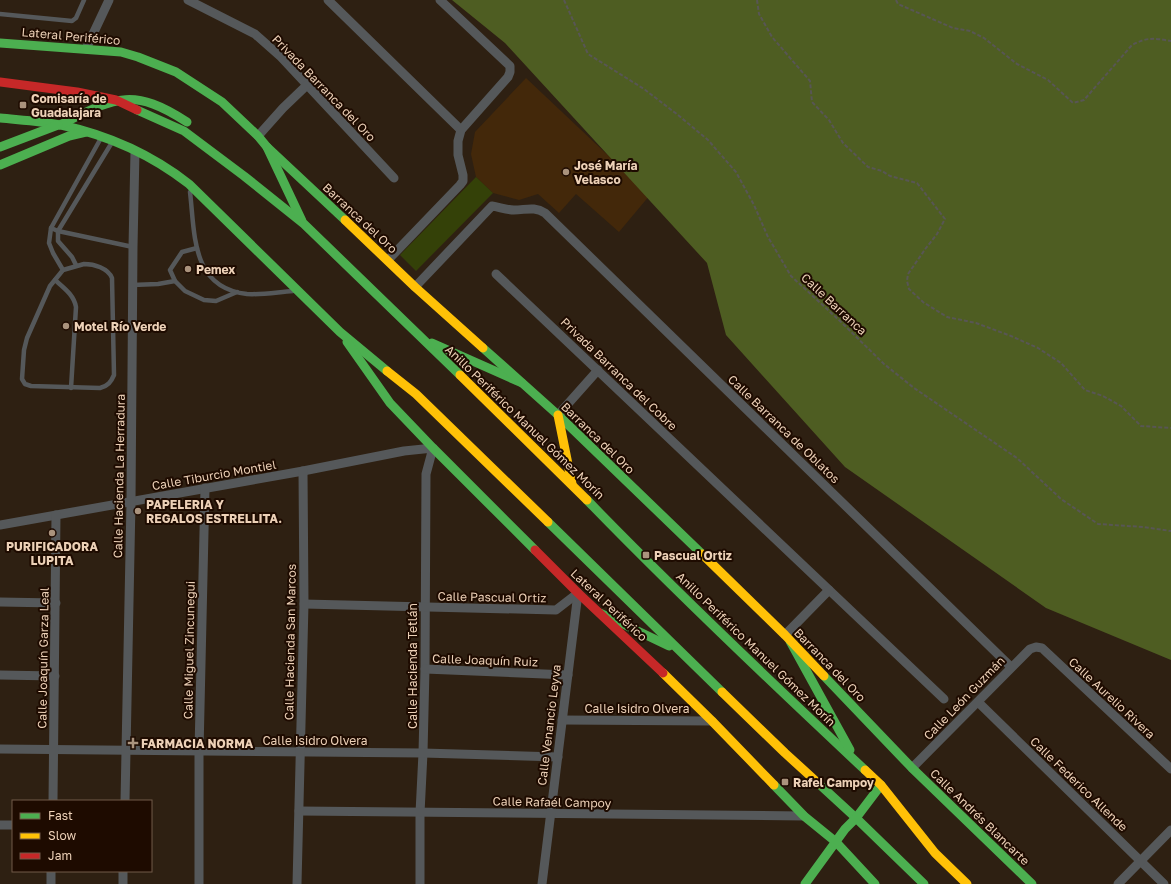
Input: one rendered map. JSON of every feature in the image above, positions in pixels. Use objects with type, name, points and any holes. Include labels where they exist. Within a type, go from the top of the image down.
[{"type":"main road","name":"Lateral Periférico","points":[[0,42],[121,52],[138,57],[176,72],[222,102],[258,136]]},
{"type":"main road","name":"Anillo Periférico Manuel Gómez Morín","points":[[0,82],[77,92],[116,100],[184,131],[304,224],[572,484],[638,552],[774,685],[881,785],[935,853],[967,884]]},
{"type":"main road","points":[[0,147],[60,125],[116,100],[132,98],[160,107],[182,118],[192,126]]},
{"type":"main road","points":[[0,118],[60,125],[102,136],[171,170],[189,184],[340,332],[416,394],[785,753],[856,818],[924,884]]},
{"type":"main road","points":[[0,165],[69,136],[88,132]]},
{"type":"main road","name":"Barranca del Oro","points":[[258,136],[267,147],[415,287],[558,415],[787,638],[912,768]]},
{"type":"main road","points":[[221,147],[276,195],[304,224]]},
{"type":"main road","points":[[267,147],[304,224]]},
{"type":"main road","name":"Lateral Periférico","points":[[340,332],[390,403],[433,448],[578,593],[712,721],[804,816],[836,842],[875,884]]},
{"type":"main road","points":[[422,339],[522,383]]},
{"type":"main road","points":[[558,415],[572,484]]},
{"type":"main road","points":[[600,613],[682,652]]},
{"type":"main road","points":[[787,638],[857,763]]},
{"type":"main road","name":"Calle Andrés Blancarte","points":[[912,768],[1032,884]]},
{"type":"main road","points":[[805,884],[881,785]]},
{"type":"street","points":[[86,49],[109,0]]},
{"type":"street","name":"Privada Barranca del Oro","points":[[188,0],[255,34],[281,57],[394,178]]},
{"type":"street","points":[[328,0],[461,130]]},
{"type":"street","points":[[388,260],[460,185],[463,180],[458,155],[458,141],[461,130],[508,77],[510,72],[510,66],[440,0]]},
{"type":"street","points":[[258,136],[283,108],[307,85]]},
{"type":"street","name":"Calle Hacienda La Herradura","points":[[125,800],[131,502],[132,285],[135,151]]},
{"type":"street","name":"Calle Barranca de Oblatos","points":[[415,287],[492,206],[513,210],[539,209],[545,213],[1011,667]]},
{"type":"street","name":"Privada Barranca del Cobre","points":[[496,274],[944,699]]},
{"type":"street","points":[[558,415],[598,370]]},
{"type":"street","name":"Calle Tiburcio Montiel","points":[[0,525],[302,471],[404,451],[433,448]]},
{"type":"street","name":"Calle Hacienda Tetlán","points":[[420,884],[420,812],[425,669],[426,474],[433,448]]},
{"type":"street","name":"Calle Hacienda San Marcos","points":[[296,884],[304,604],[302,471]]},
{"type":"street","name":"Calle Miguel Zincunegui","points":[[199,884],[199,751],[205,488]]},
{"type":"street","name":"Calle Joaquín Garza Leal","points":[[53,800],[56,515]]},
{"type":"street","points":[[787,638],[829,590]]},
{"type":"street","name":"Calle Pascual Ortiz","points":[[304,604],[556,610],[578,593]]},
{"type":"street","name":"Calle Venancio Leyva","points":[[542,884],[578,593]]},
{"type":"street","points":[[0,602],[56,603]]},
{"type":"street","name":"Calle León Guzmán","points":[[912,768],[1011,667],[1030,649],[1036,647]]},
{"type":"street","name":"Calle Aurelio Rivera","points":[[1036,647],[1042,648],[1171,769]]},
{"type":"street","name":"Calle Joaquín Ruiz","points":[[425,669],[568,675]]},
{"type":"street","points":[[0,675],[55,676]]},
{"type":"street","name":"Calle Federico Allende","points":[[978,702],[1164,884]]},
{"type":"street","name":"Calle Isidro Olvera","points":[[562,720],[712,721]]},
{"type":"street","name":"Calle Isidro Olvera","points":[[0,749],[423,753],[558,757]]},
{"type":"street","name":"Calle Rafaél Campoy","points":[[299,811],[804,816]]},
{"type":"street","points":[[0,825],[12,825]]},
{"type":"street","points":[[1118,884],[1171,830]]},
{"type":"street","points":[[51,872],[51,884]]},
{"type":"street","points":[[123,872],[123,884]]},
{"type":"lane","points":[[0,14],[72,21],[76,18],[84,0]]},
{"type":"lane","points":[[63,270],[52,253],[49,242],[51,228],[102,136]]},
{"type":"lane","points":[[76,265],[72,257],[58,241],[58,231],[113,141]]},
{"type":"lane","points":[[189,184],[197,248],[201,263],[210,277],[222,286],[237,292],[257,294],[298,290]]},
{"type":"lane","points":[[51,228],[58,231],[133,247]]},
{"type":"lane","points":[[197,248],[182,252],[170,270],[175,281],[185,290],[204,300],[216,301],[237,292]]},
{"type":"lane","points":[[90,264],[106,270],[110,273],[112,278],[115,371],[112,379],[105,387],[100,388],[32,386],[25,384],[22,379],[24,350],[27,338],[50,286],[63,270],[76,265],[90,264]]},
{"type":"lane","points":[[55,280],[72,296],[75,301],[76,308],[71,388]]},
{"type":"lane","points":[[132,285],[158,284],[175,281]]},
{"type":"path","name":"Calle Barranca","points":[[564,0],[588,54],[644,89],[708,140],[736,172],[754,205],[768,237],[791,276],[884,364],[914,388],[1016,458],[1061,499],[1098,524],[1143,527],[1171,532]]},
{"type":"path","points":[[757,0],[759,14],[772,37],[810,81],[812,102],[829,120],[842,143],[868,167],[890,176],[917,183],[946,219],[908,274],[907,281],[909,289],[923,302],[947,317],[976,323],[1012,336],[1038,348],[1061,363],[1085,390],[1103,396],[1120,406],[1141,426],[1171,428]]},
{"type":"path","points":[[896,0],[898,4],[953,28],[970,31],[984,38],[1017,64],[1048,80],[1074,103],[1084,100],[1132,46],[1141,40],[1156,38],[1171,41]]},
{"type":"shaded area","points":[[526,78],[650,195],[619,232],[576,194],[559,213],[538,194],[519,200],[493,193],[476,177],[471,154],[475,132]]},
{"type":"green space","points":[[452,0],[1171,0],[1171,660],[1046,608],[845,467],[726,335],[707,263],[505,43]]},
{"type":"green space","points":[[476,177],[493,193],[416,271],[400,255]]},
{"type":"traffic: fast","points":[[0,43],[121,52],[176,72],[222,102],[258,136],[267,147],[345,220]]},
{"type":"traffic: fast","points":[[60,125],[95,108],[123,100],[137,100],[152,103],[187,122]]},
{"type":"traffic: fast","points":[[137,110],[184,131],[304,224],[460,375]]},
{"type":"traffic: fast","points":[[0,118],[61,125],[78,129],[112,140],[160,164],[189,184],[340,332],[387,371]]},
{"type":"traffic: fast","points":[[0,147],[58,125]]},
{"type":"traffic: fast","points":[[0,165],[69,136],[86,132]]},
{"type":"traffic: fast","points":[[267,147],[302,221]]},
{"type":"traffic: fast","points":[[347,342],[390,403],[535,550]]},
{"type":"traffic: fast","points":[[432,343],[522,383]]},
{"type":"traffic: fast","points":[[483,348],[558,415],[702,554]]},
{"type":"traffic: fast","points":[[587,500],[724,637],[865,770]]},
{"type":"traffic: fast","points":[[548,522],[722,692]]},
{"type":"traffic: fast","points":[[600,613],[669,646]]},
{"type":"traffic: fast","points":[[790,641],[850,750]]},
{"type":"traffic: fast","points":[[824,676],[912,768],[1032,884]]},
{"type":"traffic: fast","points":[[819,784],[924,884]]},
{"type":"traffic: fast","points":[[774,785],[804,816],[836,842],[875,884]]},
{"type":"traffic: fast","points":[[805,884],[845,829],[856,818],[881,785]]},
{"type":"traffic: slow","points":[[345,220],[415,287],[483,348]]},
{"type":"traffic: slow","points":[[387,371],[416,394],[548,522]]},
{"type":"traffic: slow","points":[[460,375],[587,500]]},
{"type":"traffic: slow","points":[[558,415],[572,484]]},
{"type":"traffic: slow","points":[[702,554],[785,635],[824,676]]},
{"type":"traffic: slow","points":[[663,673],[774,785]]},
{"type":"traffic: slow","points":[[722,692],[819,784]]},
{"type":"traffic: slow","points":[[865,770],[881,785],[935,853],[967,884]]},
{"type":"traffic: jam","points":[[0,82],[77,92],[116,100],[137,110]]},
{"type":"traffic: jam","points":[[535,550],[578,593],[663,673]]},
{"type":"place","name":"Comisaría de Guadalajara","points":[[23,105]]},
{"type":"place","name":"José María Velasco","points":[[566,172]]},
{"type":"place","name":"Pemex","points":[[188,269]]},
{"type":"place","name":"Motel Río Verde","points":[[66,326]]},
{"type":"place","name":"PAPELERIA Y REGALOS ESTRELLITA.","points":[[138,511]]},
{"type":"place","name":"PURIFICADORA LUPITA","points":[[52,533]]},
{"type":"place","name":"Pascual Ortiz","points":[[646,555]]},
{"type":"place","name":"FARMACIA NORMA","points":[[133,743]]},
{"type":"place","name":"Rafel Campoy","points":[[785,782]]}]
